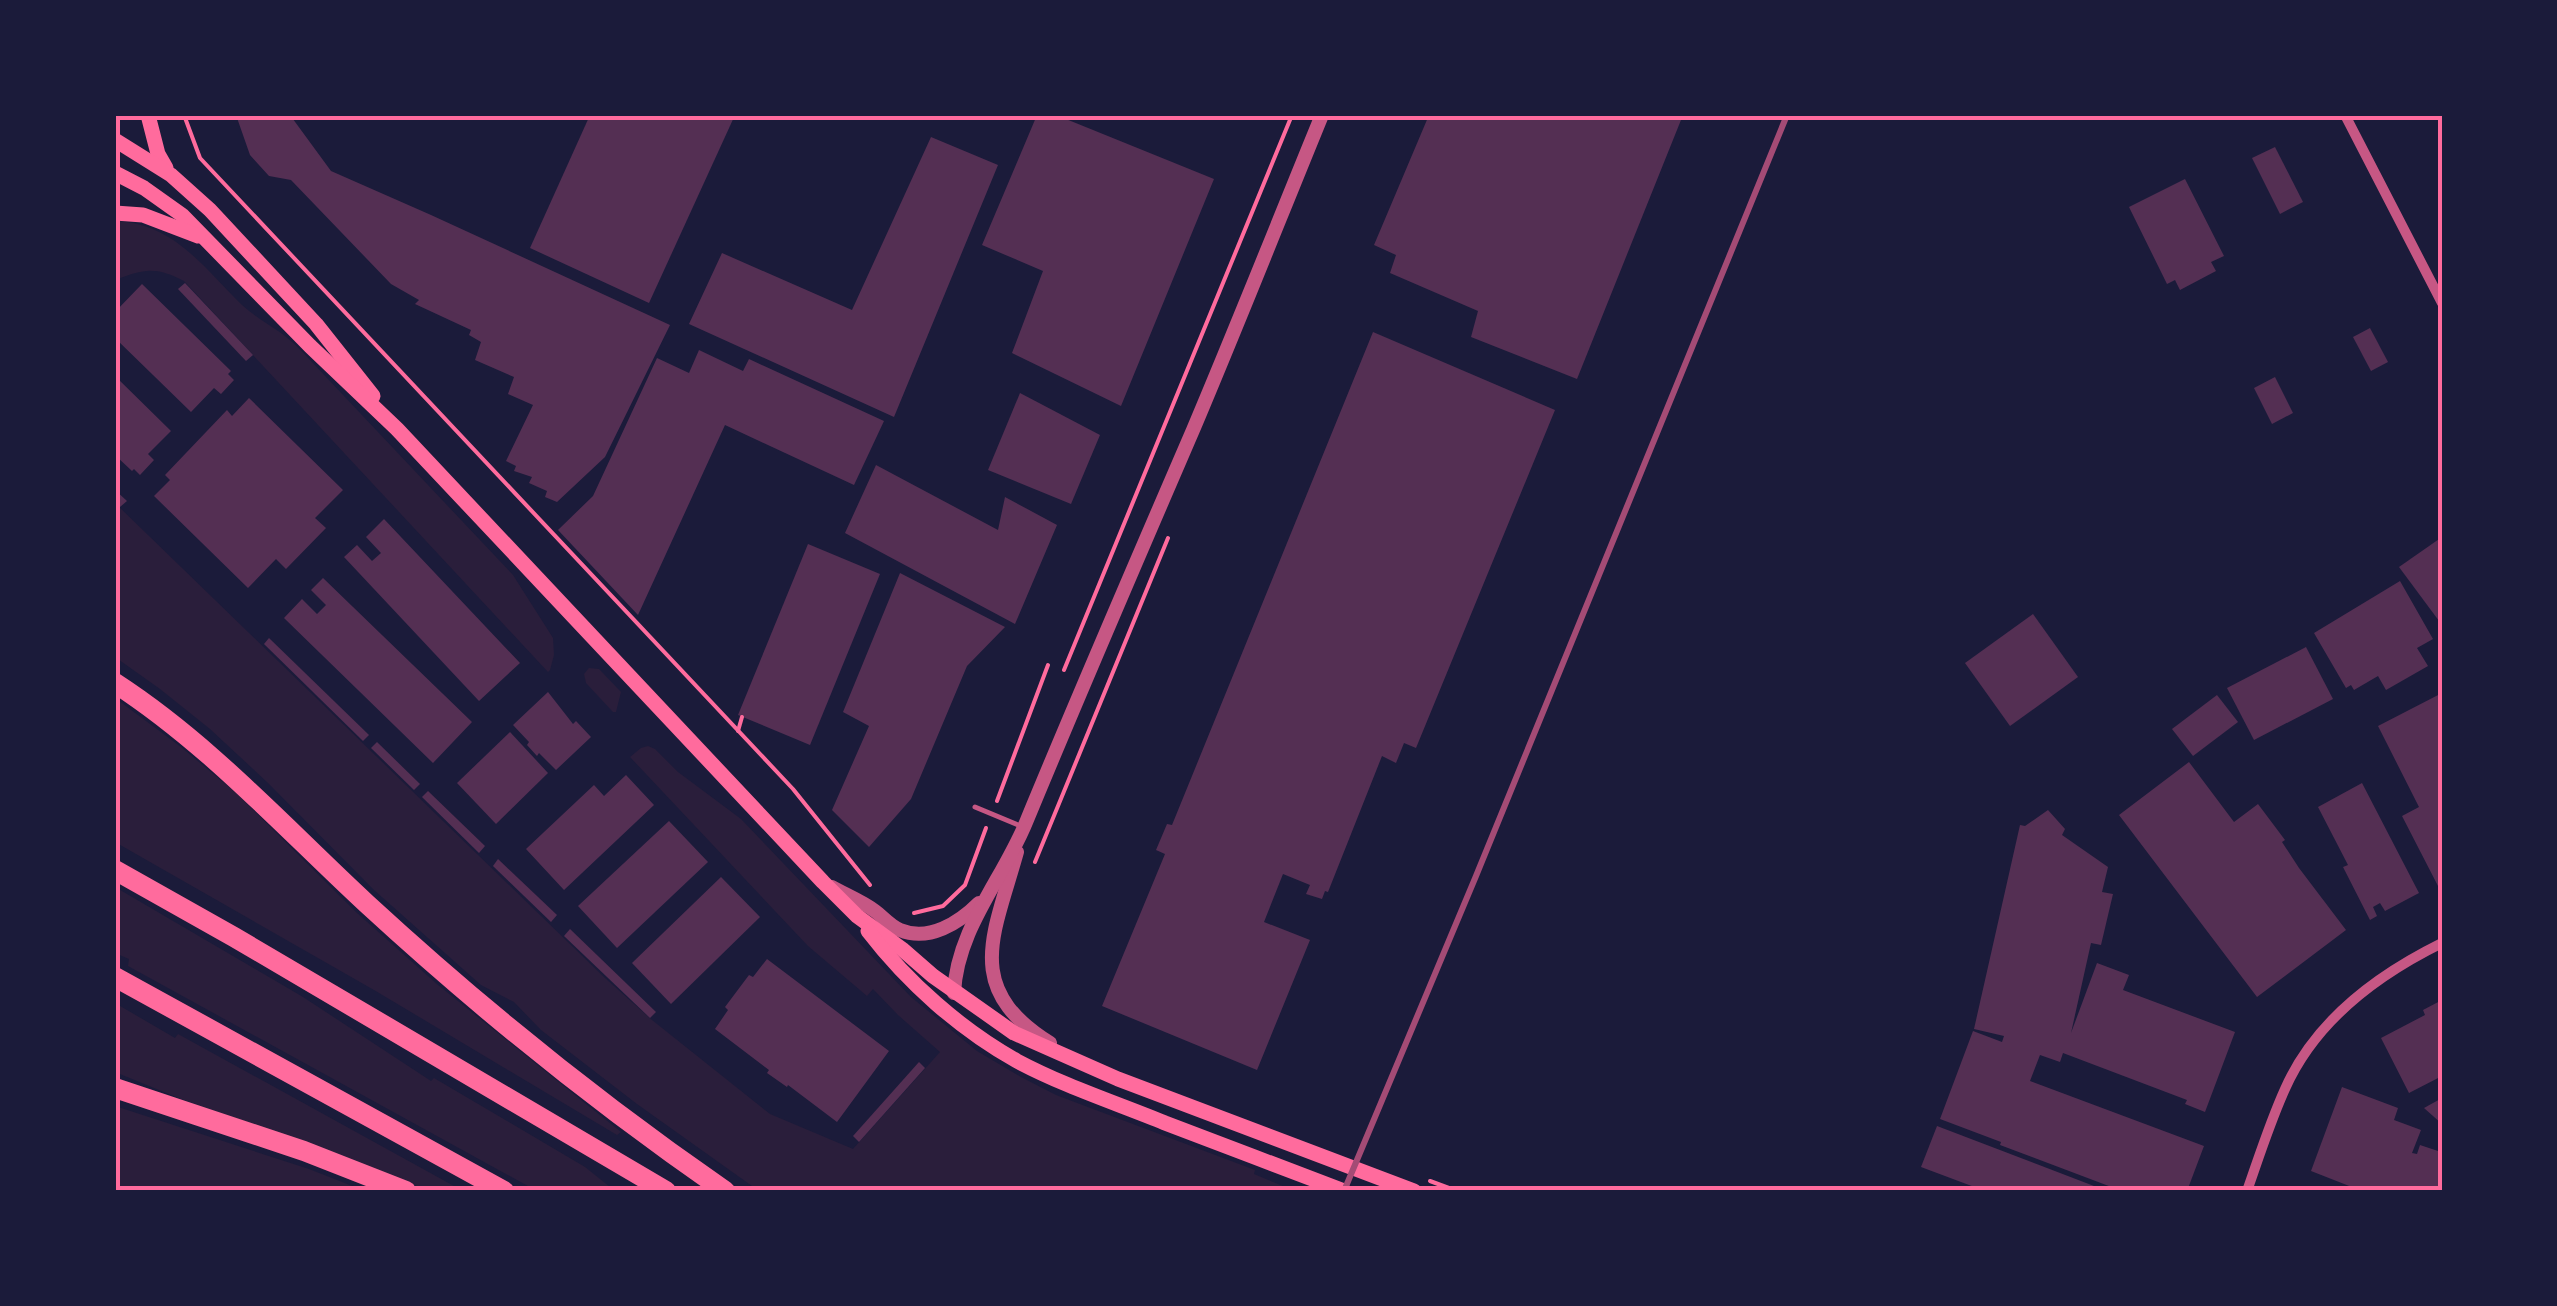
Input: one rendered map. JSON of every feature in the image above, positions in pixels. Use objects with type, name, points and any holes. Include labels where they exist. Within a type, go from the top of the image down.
[{"type":"highway","points":[[115,683],[212,758],[388,924],[520,1037],[608,1107],[725,1191]]},
{"type":"highway","points":[[115,870],[666,1191]]},
{"type":"highway","points":[[115,977],[504,1191]]},
{"type":"highway","points":[[115,1088],[286,1144],[406,1191]]},
{"type":"main road","points":[[148,115],[158,154],[171,176]]},
{"type":"main road","points":[[115,140],[171,176],[210,210],[316,324],[397,429]]},
{"type":"main road","points":[[115,174],[144,188],[182,215],[397,429],[857,916],[912,981],[984,1040],[1020,1062],[1073,1087],[1344,1191]]},
{"type":"main road","points":[[115,213],[143,215],[206,240]]},
{"type":"main road","points":[[857,916],[954,993],[1014,1033],[1083,1064],[1292,1144],[1420,1185]]},
{"type":"main road","points":[[954,993],[960,1011],[984,1040]]},
{"type":"street","points":[[954,993],[958,964],[989,892],[1024,828],[1322,115]]},
{"type":"street","points":[[2345,115],[2442,303]]},
{"type":"street","points":[[1024,828],[991,949],[993,978],[1004,1004],[1023,1025],[1083,1064]]},
{"type":"street","points":[[823,882],[872,909],[892,926],[913,933],[951,925],[989,892]]},
{"type":"street","points":[[2246,1191],[2286,1086],[2319,1034],[2370,984],[2442,943]]},
{"type":"lane","points":[[976,808],[1024,828]]},
{"type":"path","points":[[184,115],[200,158],[793,789],[872,888]]},
{"type":"path","points":[[1064,670],[1292,115]]},
{"type":"path","points":[[1031,872],[1168,539]]},
{"type":"path","points":[[911,914],[943,906],[965,884],[1048,665]]},
{"type":"path","points":[[738,731],[742,717]]},
{"type":"path","points":[[1420,1185],[1458,1191]]},
{"type":"shaded area","points":[[115,221],[136,224],[171,239],[247,309],[303,353],[513,575],[553,638],[554,655],[548,672],[184,281],[150,271],[115,280]]},
{"type":"shaded area","points":[[115,503],[605,978],[770,1114],[853,1149],[940,1052],[873,989],[867,996],[808,946],[630,757],[641,748],[655,749],[678,772],[741,819],[911,997],[977,1051],[1056,1095],[1255,1170],[1254,1174],[1295,1191],[759,1191],[541,1030],[514,1002],[481,985],[374,890],[210,729],[115,657]]},
{"type":"shaded area","points":[[589,668],[599,669],[621,692],[616,712],[586,683],[584,674]]},
{"type":"shaded area","points":[[115,698],[235,792],[357,913],[438,985],[621,1132],[617,1135],[115,842]]},
{"type":"shaded area","points":[[115,887],[303,997],[431,1081],[434,1078],[585,1167],[615,1191],[537,1191],[128,966],[129,959],[115,953]]},
{"type":"shaded area","points":[[115,1003],[463,1191],[429,1191],[115,1072]]},
{"type":"shaded area","points":[[115,1106],[309,1169],[365,1191],[115,1191]]},
{"type":"building","points":[[236,115],[290,115],[331,171],[670,325],[605,457],[557,502],[545,497],[547,491],[529,483],[532,477],[514,471],[516,466],[506,461],[533,405],[508,394],[514,377],[475,360],[481,342],[469,335],[471,330],[415,304],[419,300],[391,284],[291,180],[269,176],[250,155]]},
{"type":"building","points":[[590,115],[735,115],[649,303],[530,248]]},
{"type":"building","points":[[1037,115],[1056,115],[1214,179],[1121,406],[1012,353],[1043,271],[982,245]]},
{"type":"building","points":[[1429,115],[1683,115],[1577,379],[1471,337],[1478,311],[1390,273],[1396,255],[1374,245]]},
{"type":"building","points":[[931,137],[998,165],[894,417],[689,324],[722,253],[852,310]]},
{"type":"building","points":[[2275,147],[2303,202],[2280,214],[2252,158]]},
{"type":"building","points":[[2185,179],[2224,256],[2211,262],[2216,271],[2180,290],[2175,280],[2167,284],[2129,207]]},
{"type":"building","points":[[185,283],[253,355],[246,361],[178,289]]},
{"type":"building","points":[[142,284],[231,371],[228,374],[234,380],[221,394],[214,388],[191,412],[115,338],[115,312]]},
{"type":"building","points":[[2370,328],[2388,362],[2371,371],[2353,337]]},
{"type":"building","points":[[1373,332],[1555,410],[1416,748],[1404,743],[1396,763],[1382,756],[1322,899],[1306,894],[1310,885],[1283,874],[1264,922],[1310,940],[1257,1070],[1102,1006],[1165,854],[1156,850],[1167,824],[1172,825]]},
{"type":"building","points":[[699,350],[743,371],[749,359],[884,421],[854,485],[725,425],[638,615],[558,530],[593,496],[657,358],[689,373]]},
{"type":"building","points":[[115,376],[171,431],[148,454],[154,460],[140,475],[115,455]]},
{"type":"building","points":[[2275,377],[2293,413],[2272,424],[2254,388]]},
{"type":"building","points":[[1020,393],[1100,435],[1071,504],[988,470]]},
{"type":"building","points":[[249,398],[343,490],[315,518],[326,528],[286,569],[276,559],[248,588],[154,496],[170,480],[165,475],[227,410],[232,416]]},
{"type":"building","points":[[876,465],[998,530],[1005,497],[1057,525],[1015,624],[845,533]]},
{"type":"building","points":[[115,490],[127,501],[120,507],[115,502]]},
{"type":"building","points":[[384,519],[520,663],[479,701],[344,557],[357,545],[372,561],[381,553],[366,537]]},
{"type":"building","points":[[2442,537],[2442,625],[2399,567]]},
{"type":"building","points":[[808,544],[880,574],[810,745],[738,715]]},
{"type":"building","points":[[900,573],[1005,627],[967,666],[911,799],[869,847],[832,810],[869,726],[843,712]]},
{"type":"building","points":[[323,578],[472,722],[433,763],[284,618],[302,599],[317,614],[326,605],[311,590]]},
{"type":"building","points":[[2400,581],[2433,639],[2417,648],[2428,666],[2386,690],[2378,676],[2354,690],[2351,685],[2346,688],[2314,633]]},
{"type":"building","points":[[2033,614],[2078,677],[2010,726],[1965,663]]},
{"type":"building","points":[[269,638],[369,735],[363,741],[264,644]]},
{"type":"building","points":[[2306,647],[2333,699],[2254,740],[2227,688]]},
{"type":"building","points":[[548,692],[573,724],[576,721],[591,737],[556,770],[539,753],[537,756],[513,725]]},
{"type":"building","points":[[2442,693],[2442,884],[2438,886],[2402,816],[2419,807],[2378,726]]},
{"type":"building","points":[[2217,695],[2238,722],[2193,756],[2172,729]]},
{"type":"building","points":[[510,732],[548,773],[496,824],[457,783]]},
{"type":"building","points":[[377,742],[420,784],[414,790],[371,748]]},
{"type":"building","points":[[2189,762],[2234,822],[2258,804],[2285,840],[2282,842],[2299,868],[2346,930],[2257,997],[2119,815]]},
{"type":"building","points":[[626,775],[654,805],[564,890],[526,849],[594,785],[604,796]]},
{"type":"building","points":[[2362,783],[2419,893],[2385,911],[2380,903],[2373,907],[2377,916],[2370,920],[2343,867],[2348,865],[2318,807]]},
{"type":"building","points":[[428,791],[485,846],[479,853],[422,797]]},
{"type":"building","points":[[2048,810],[2065,829],[2062,835],[2108,867],[2102,892],[2113,894],[2101,945],[2091,943],[2071,1033],[2097,963],[2129,975],[2123,990],[2235,1032],[2205,1112],[2185,1104],[2187,1100],[2063,1053],[2060,1062],[2040,1055],[2030,1081],[2204,1146],[2187,1191],[2122,1191],[1940,1119],[1973,1031],[2002,1042],[2004,1036],[1974,1029],[2020,825],[2025,826]]},
{"type":"building","points":[[669,821],[708,862],[617,948],[578,906]]},
{"type":"building","points":[[498,859],[557,915],[551,922],[493,866]]},
{"type":"building","points":[[721,877],[760,917],[671,1004],[632,963]]},
{"type":"building","points":[[570,929],[656,1012],[650,1018],[564,936]]},
{"type":"building","points":[[767,959],[889,1051],[837,1122],[767,1073],[769,1070],[715,1029],[728,1010],[725,1007],[749,975],[753,977]]},
{"type":"building","points":[[2442,1000],[2442,1076],[2409,1093],[2381,1038],[2425,1015],[2423,1010]]},
{"type":"building","points":[[919,1062],[925,1068],[859,1142],[853,1136]]},
{"type":"building","points":[[2342,1087],[2398,1108],[2394,1120],[2421,1130],[2412,1153],[2417,1154],[2420,1145],[2441,1152],[2438,1162],[2442,1164],[2442,1191],[2362,1191],[2311,1171]]},
{"type":"building","points":[[2442,1098],[2442,1124],[2424,1108]]},
{"type":"building","points":[[1937,1126],[2107,1191],[1985,1191],[1921,1167]]},
{"type":"railway","points":[[1344,1191],[1787,115]]}]
